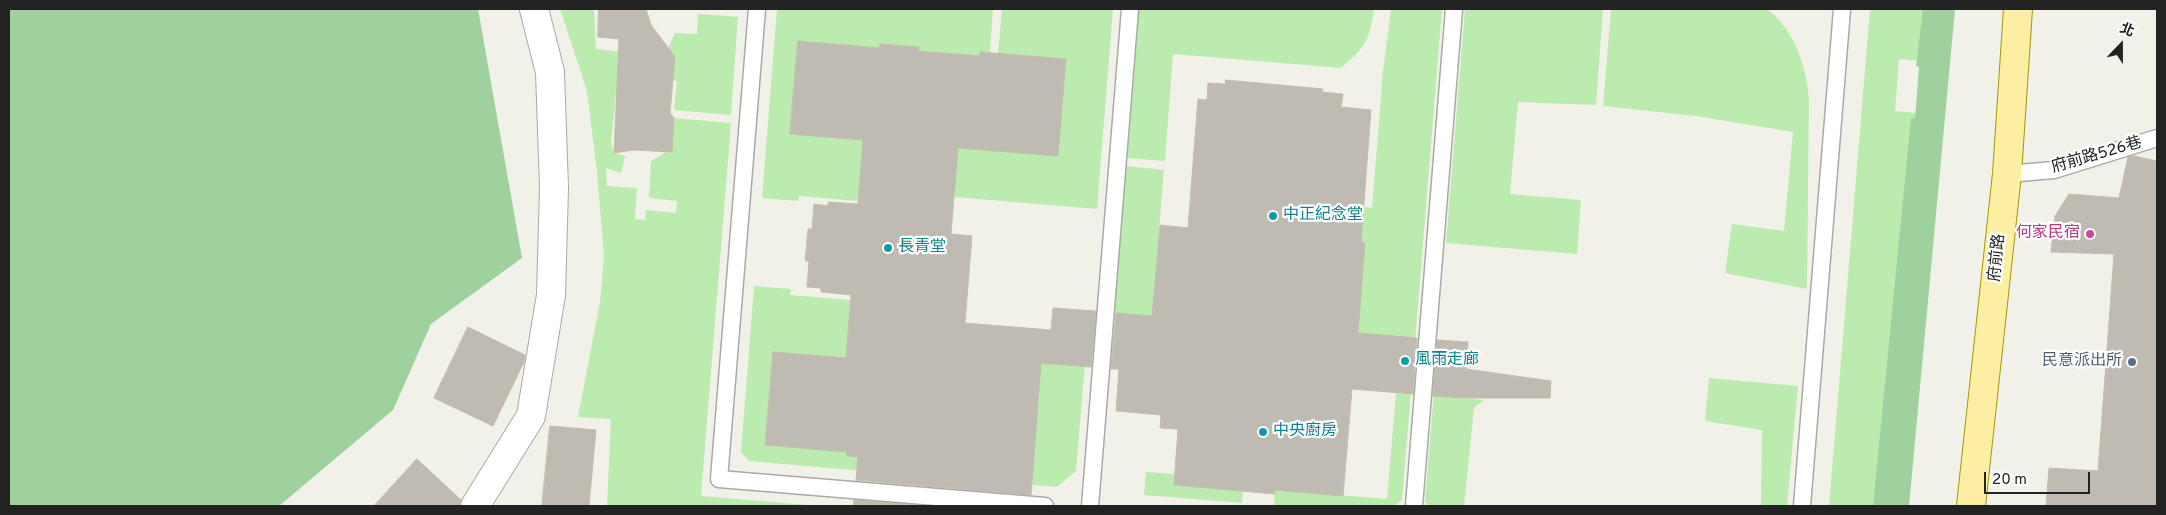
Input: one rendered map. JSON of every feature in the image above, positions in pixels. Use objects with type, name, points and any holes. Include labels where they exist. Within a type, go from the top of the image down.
[{"type":"main road","name":"府前路","points":[[1971,506],[2007,174],[2018,9]]},
{"type":"street","points":[[475,506],[531,416],[551,295],[554,188],[550,72],[534,9]]},
{"type":"lane","points":[[757,9],[719,479],[1044,506]]},
{"type":"lane","points":[[1090,506],[1130,9]]},
{"type":"lane","points":[[1414,506],[1454,9]]},
{"type":"lane","points":[[1802,506],[1842,9]]},
{"type":"lane","name":"府前路526巷","points":[[2007,174],[2054,170],[2157,138]]},
{"type":"green space","points":[[9,9],[478,9],[522,258],[431,324],[393,410],[279,506],[9,506]]},
{"type":"green space","points":[[560,9],[594,9],[596,49],[640,54],[618,72],[611,143],[614,153],[625,156],[621,173],[606,168],[607,186],[637,188],[635,219],[645,220],[646,210],[676,213],[677,201],[649,198],[651,161],[669,148],[673,134],[674,118],[731,123],[701,496],[820,506],[607,506],[611,419],[578,417],[600,302],[604,256],[597,172],[587,91]]},
{"type":"green space","points":[[777,9],[993,9],[990,53],[981,52],[980,56],[918,51],[918,47],[880,44],[879,48],[798,41],[790,133],[863,140],[858,201],[799,196],[798,201],[762,198]]},
{"type":"green space","points":[[1002,9],[1113,9],[1097,209],[954,197],[958,148],[1058,156],[1066,64],[998,54]]},
{"type":"green space","points":[[1139,9],[1374,9],[1365,43],[1341,68],[1173,54],[1165,161],[1126,158]]},
{"type":"green space","points":[[1391,9],[1442,9],[1415,342],[1332,331],[1358,287],[1362,287],[1365,243],[1356,242],[1364,207],[1372,208],[1383,71]]},
{"type":"green space","points":[[1465,9],[1603,9],[1596,105],[1518,102],[1510,194],[1581,200],[1577,254],[1446,243]]},
{"type":"green space","points":[[1611,9],[1767,9],[1777,18],[1792,38],[1802,61],[1809,99],[1807,289],[1725,273],[1732,224],[1784,231],[1793,132],[1696,116],[1603,106]]},
{"type":"green space","points":[[1870,9],[1927,9],[1921,61],[1899,59],[1895,111],[1916,113],[1875,506],[1829,506]]},
{"type":"green space","points":[[1923,9],[1955,9],[1909,506],[1873,506],[1911,118],[1915,118],[1919,67],[1916,66]]},
{"type":"green space","points":[[698,14],[738,17],[731,115],[674,110],[677,81],[655,79],[675,33],[697,34]]},
{"type":"green space","points":[[1126,166],[1164,170],[1152,316],[1115,313],[1114,316]]},
{"type":"green space","points":[[754,286],[791,289],[790,295],[851,300],[846,358],[773,352],[765,445],[847,452],[847,456],[885,459],[955,479],[749,461],[741,452]]},
{"type":"green space","points":[[941,351],[1085,363],[1076,471],[1057,487],[964,479],[1033,467],[1040,374]]},
{"type":"green space","points":[[1709,378],[1798,386],[1787,506],[1761,506],[1762,430],[1705,421]]},
{"type":"green space","points":[[1405,390],[1411,391],[1402,500],[1394,506],[1274,506],[1275,490],[1387,499],[1396,393],[1404,394]]},
{"type":"green space","points":[[1434,392],[1435,396],[1484,400],[1474,408],[1464,506],[1429,506],[1425,502]]},
{"type":"green space","points":[[1146,472],[1174,474],[1174,485],[1243,491],[1242,503],[1144,495]]},
{"type":"building","points":[[599,9],[646,9],[651,25],[675,57],[670,113],[674,118],[672,152],[633,150],[614,153],[619,39],[598,37]]},
{"type":"building","name":"長青堂","points":[[798,41],[879,48],[880,44],[919,47],[918,51],[980,56],[980,52],[1066,59],[1058,156],[958,148],[951,234],[972,236],[965,323],[1051,330],[1053,308],[1096,311],[1091,367],[1041,363],[1031,495],[856,480],[858,457],[847,456],[847,452],[765,445],[773,352],[846,358],[851,295],[821,292],[821,288],[807,287],[809,261],[805,261],[808,229],[812,229],[814,204],[828,206],[828,202],[858,204],[863,140],[790,134]]},
{"type":"building","points":[[1226,80],[1323,89],[1322,92],[1343,94],[1341,107],[1371,110],[1361,242],[1365,243],[1358,333],[1417,338],[1413,394],[1352,389],[1343,496],[1275,490],[1275,494],[1174,485],[1178,429],[1160,428],[1161,415],[1116,411],[1119,369],[1111,369],[1116,313],[1152,316],[1160,225],[1188,228],[1198,99],[1207,100],[1208,83],[1225,84]]},
{"type":"building","points":[[2134,156],[2157,161],[2157,506],[2046,506],[2049,468],[2098,471],[2114,254],[2051,252],[2055,216],[2069,194],[2119,198],[2128,157]]},
{"type":"building","points":[[468,327],[525,355],[524,362],[493,426],[434,398]]},
{"type":"building","points":[[1437,340],[1468,342],[1466,369],[1551,381],[1550,398],[1433,396]]},
{"type":"building","points":[[550,426],[596,430],[589,506],[542,506]]},
{"type":"building","points":[[417,459],[461,500],[460,506],[374,506]]},
{"type":"building","points":[[854,500],[927,506],[854,506]]},
{"type":"place","name":"中正紀念堂","points":[[1273,216]]},
{"type":"place","name":"何家民宿","points":[[2090,234]]},
{"type":"place","name":"長青堂","points":[[888,248]]},
{"type":"place","name":"風雨走廊","points":[[1405,361]]},
{"type":"place","name":"民意派出所","points":[[2132,362]]},
{"type":"place","name":"中央廚房","points":[[1263,432]]}]
